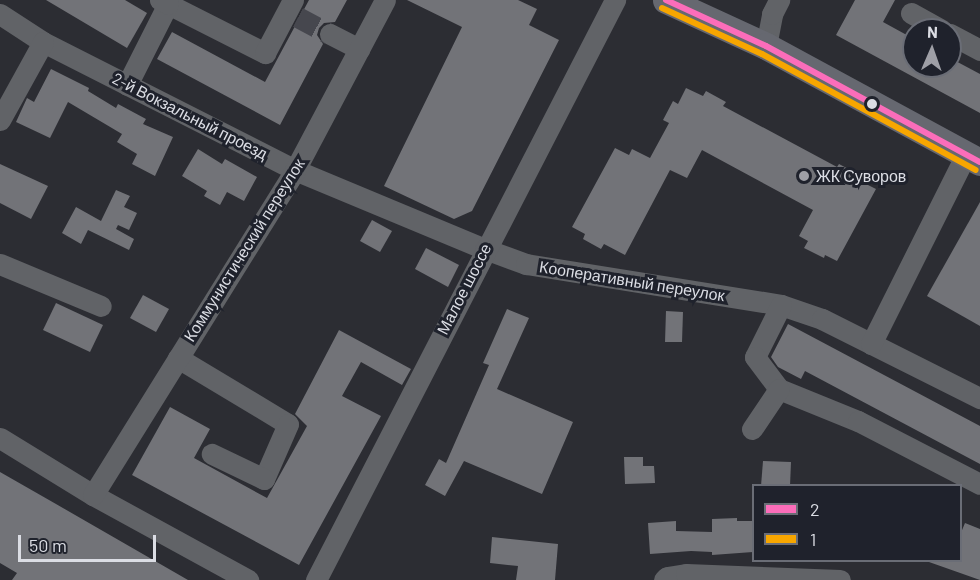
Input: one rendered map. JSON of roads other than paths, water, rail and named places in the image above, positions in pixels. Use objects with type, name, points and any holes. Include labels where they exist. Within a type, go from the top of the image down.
[{"type":"main road","points":[[666,0],[766,46],[973,158]]},
{"type":"street","name":"Коммунистический переулок","points":[[93,495],[295,170],[385,0]]},
{"type":"street","name":"Малое шоссе","points":[[316,580],[484,249],[615,0]]},
{"type":"street","points":[[766,46],[772,14],[779,0]]},
{"type":"street","points":[[127,85],[164,2],[265,54],[293,9]]},
{"type":"street","points":[[911,13],[920,18]]},
{"type":"street","name":"2-й Вокзальный проезд","points":[[0,14],[43,42],[295,170],[484,249]]},
{"type":"street","points":[[330,34],[359,49]]},
{"type":"street","points":[[962,40],[980,50]]},
{"type":"street","points":[[0,120],[43,42]]},
{"type":"street","points":[[871,344],[973,158]]},
{"type":"street","name":"Кооперативный переулок","points":[[484,249],[526,264],[781,305],[822,319],[980,398]]},
{"type":"street","points":[[0,264],[100,306]]},
{"type":"street","points":[[781,305],[754,357],[779,389],[858,421],[980,484]]},
{"type":"street","points":[[178,358],[288,424],[264,479],[212,454]]},
{"type":"street","points":[[752,429],[779,389]]},
{"type":"street","points":[[0,438],[93,495],[248,580]]},
{"type":"street","points":[[664,580],[667,576],[686,574],[840,580]]},
{"type":"tunnel","points":[[298,17],[330,34]]},
{"type":"place","name":"ЖК Суворов","points":[[804,176]]}]
